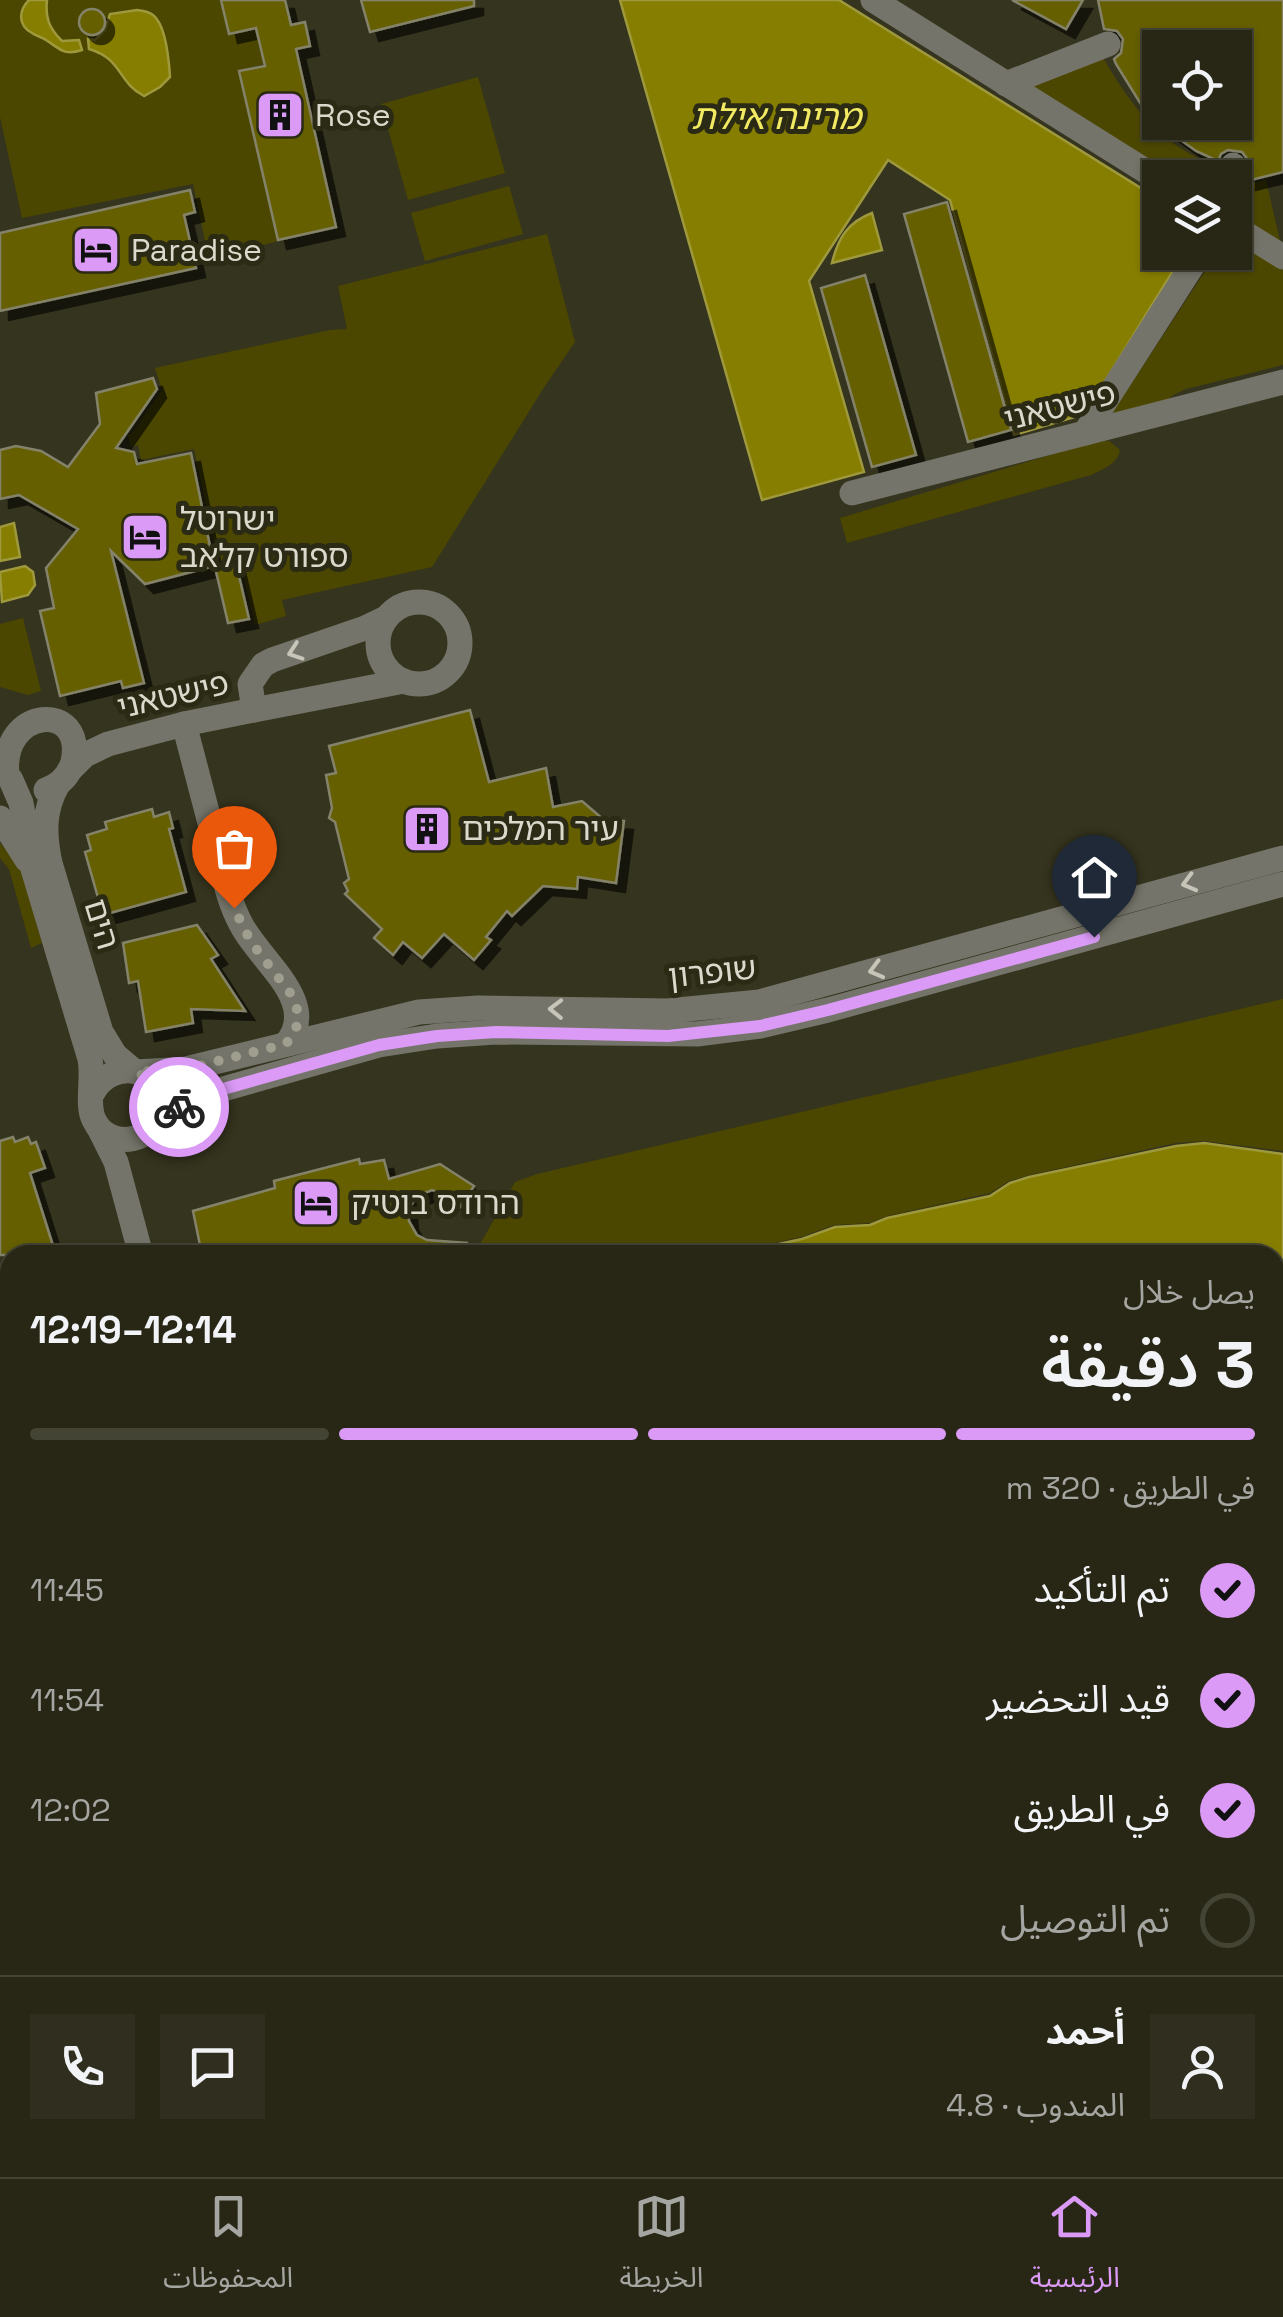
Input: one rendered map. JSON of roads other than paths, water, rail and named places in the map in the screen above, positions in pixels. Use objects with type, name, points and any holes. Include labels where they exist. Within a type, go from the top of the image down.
[{"type":"street","points":[[873,0],[1142,169]]},
{"type":"street","points":[[1006,84],[1108,44]]},
{"type":"street","points":[[1252,238],[1283,257]]},
{"type":"street","points":[[1086,433],[1190,270]]},
{"type":"street","name":"פישטאני","points":[[852,493],[1283,382]]},
{"type":"street","points":[[415,601],[441,607],[452,616],[461,642],[453,667],[431,683],[404,681],[392,674],[378,651],[378,636],[386,618],[402,605],[415,601]]},
{"type":"street","name":"פישטאני","points":[[254,710],[250,684],[263,665],[386,618]]},
{"type":"street","name":"פישטאני","points":[[63,778],[85,755],[108,744],[184,724],[404,681]]},
{"type":"street","points":[[37,718],[63,729],[70,738],[73,760],[63,778],[38,791],[25,789],[6,774],[0,754],[11,728],[26,719],[37,718]]},
{"type":"street","points":[[184,724],[236,914],[251,942],[294,1000],[299,1018],[286,1044]]},
{"type":"street","name":"פישטאני","points":[[63,729],[84,740],[108,744]]},
{"type":"street","name":"הים","points":[[6,774],[19,795],[34,873],[90,1059],[92,1094]]},
{"type":"street","name":"הים","points":[[63,778],[50,799],[46,822],[50,863],[100,1032],[115,1055],[135,1072]]},
{"type":"street","name":"הים","points":[[0,818],[34,873]]},
{"type":"street","name":"שופרון","points":[[135,1072],[186,1069],[419,1012],[668,1011],[760,1002],[1283,858]]},
{"type":"street","name":"שופרון","points":[[150,1130],[179,1107],[202,1096],[379,1045],[466,1033],[668,1036],[760,1026],[1283,884]]},
{"type":"street","points":[[285,984],[339,1030]]},
{"type":"street","points":[[123,1187],[132,1153],[160,1111],[159,1095],[150,1080],[120,1070],[101,1080],[92,1094],[90,1110],[111,1150],[138,1245]]},
{"type":"street","points":[[100,1130],[125,1140],[150,1130]]},
{"type":"water","points":[[29,0],[47,0],[47,17],[54,32],[62,41],[79,40],[82,50],[63,51],[27,30],[21,17]]},
{"type":"water","name":"מרינה אילת","points":[[620,0],[839,0],[1142,189],[1142,270],[1174,270],[1085,414],[1014,435],[950,200],[888,160],[809,281],[864,472],[762,500]]},
{"type":"water","points":[[137,10],[153,15],[161,27],[170,70],[170,77],[160,87],[144,96],[108,59],[89,49],[88,39],[95,40],[105,30],[110,14]]},
{"type":"water","points":[[872,213],[882,250],[832,263],[845,232]]},
{"type":"water","points":[[14,523],[20,557],[0,561],[0,527]]},
{"type":"water","points":[[25,566],[33,572],[35,585],[28,595],[2,602],[0,572]]},
{"type":"water","points":[[1204,1143],[1283,1154],[1283,1245],[774,1245],[835,1227],[870,1225],[990,1196],[1029,1177]]},
{"type":"place","name":"Rose","points":[[280,115]]},
{"type":"place","name":"Paradise","points":[[96,250]]},
{"type":"place","name":"ישרוטל ספורט קלאב","points":[[145,537]]},
{"type":"place","name":"עיר המלכים","points":[[427,829]]},
{"type":"place","name":"הרודס בוטיק","points":[[316,1203]]}]
